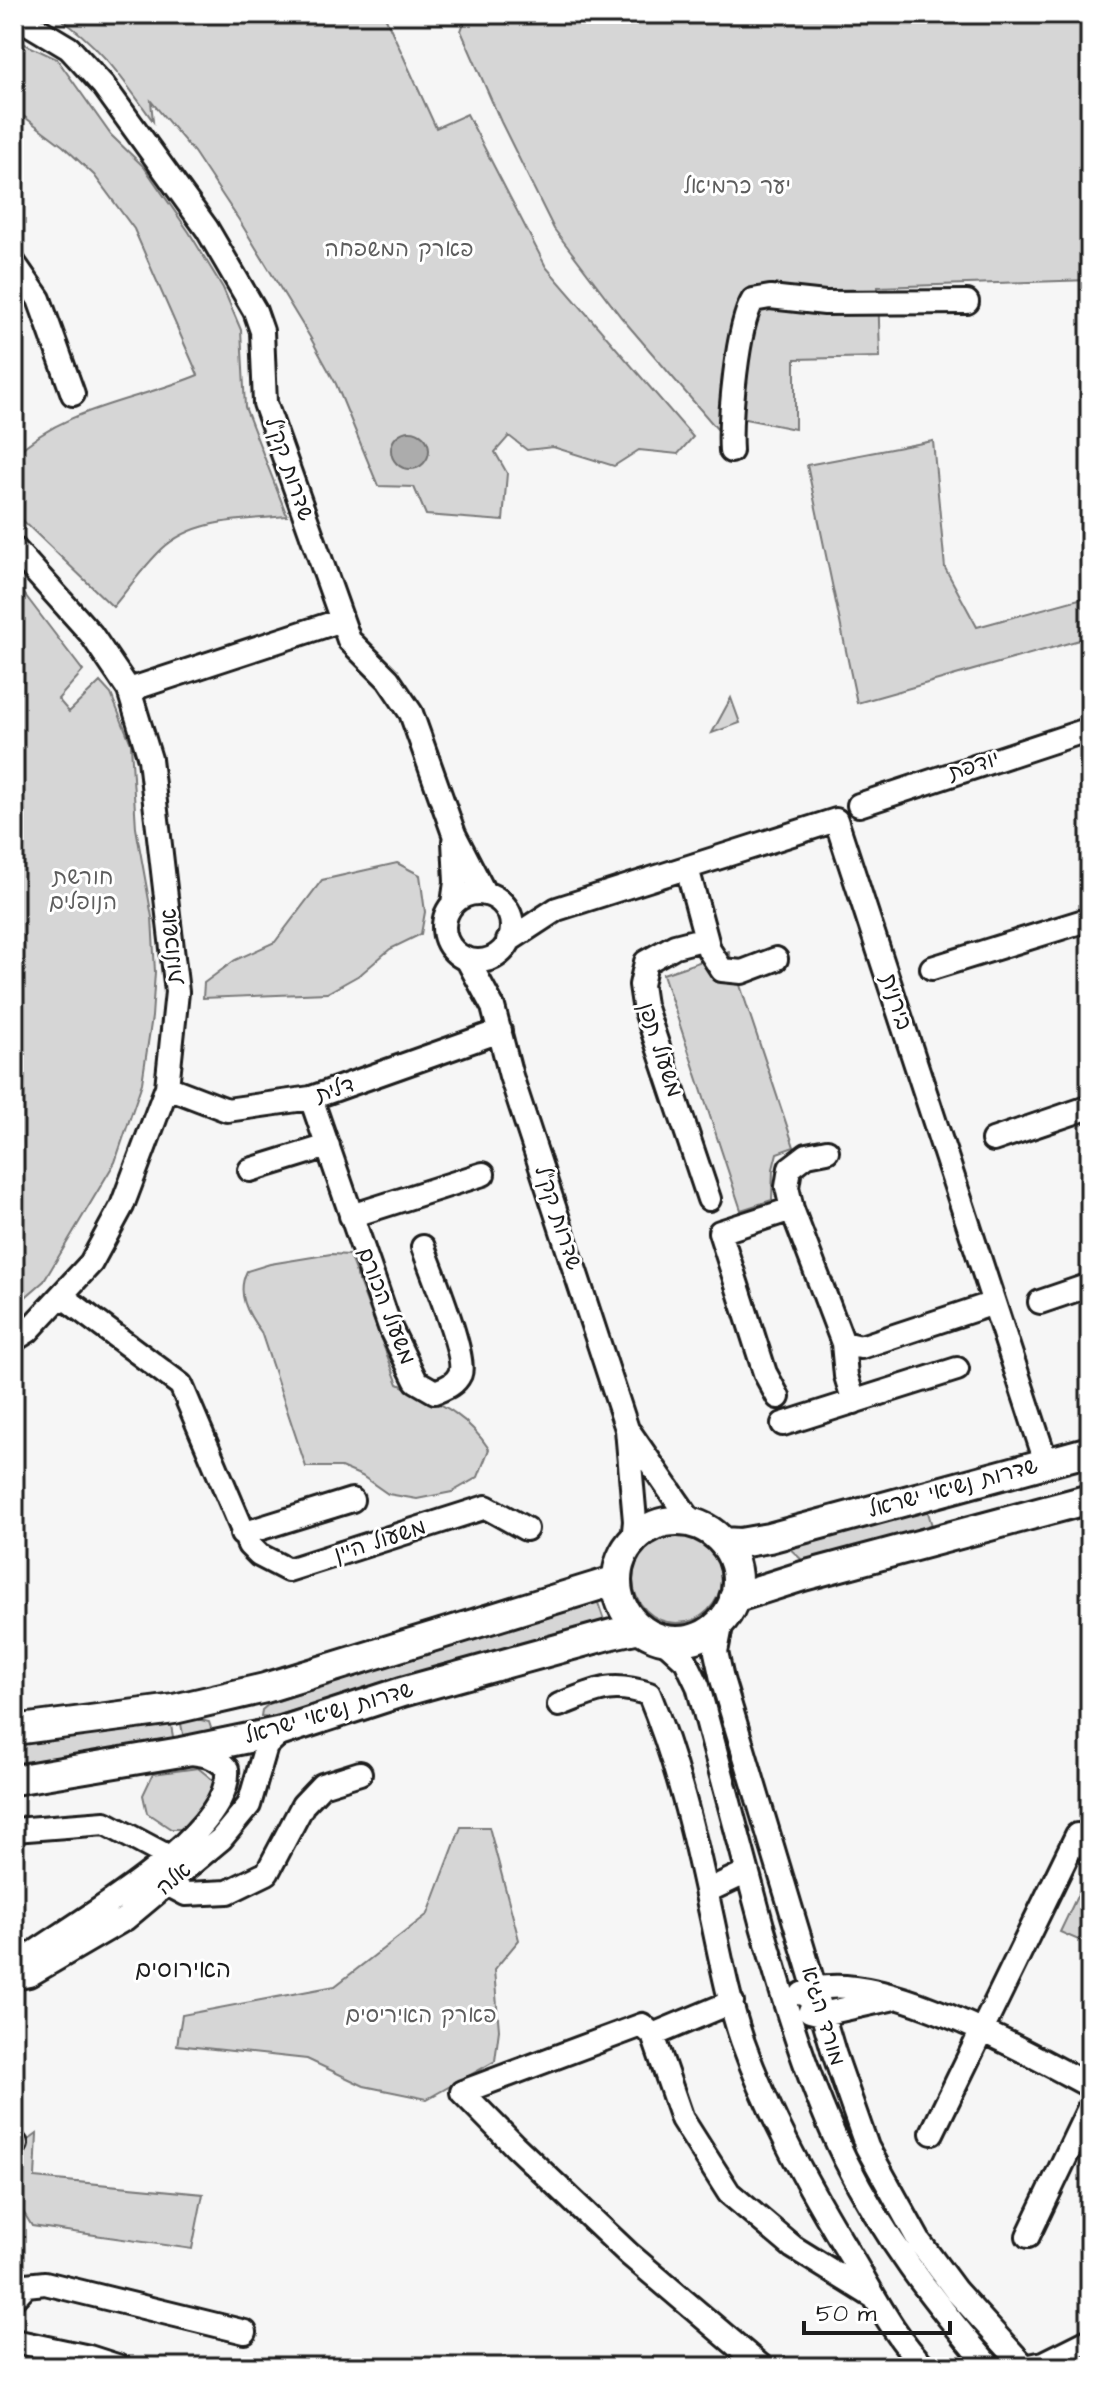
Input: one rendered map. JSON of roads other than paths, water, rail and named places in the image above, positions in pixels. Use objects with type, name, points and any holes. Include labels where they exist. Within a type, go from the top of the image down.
[{"type":"main road","name":"שדרות נשיאי ישראל","points":[[723,1542],[740,1543],[769,1538],[1090,1451]]},
{"type":"main road","name":"שדרות נשיאי ישראל","points":[[728,1610],[818,1572],[1090,1499]]},
{"type":"main road","points":[[674,1521],[692,1523],[709,1530],[723,1542],[736,1569],[737,1583],[728,1610],[701,1636],[688,1640],[651,1633],[623,1606],[617,1580],[624,1552],[633,1541],[656,1525],[674,1521]]},
{"type":"main road","name":"שדרות נשיאי ישראל","points":[[14,1730],[174,1709],[265,1688],[617,1580]]},
{"type":"main road","name":"שדרות נשיאי ישראל","points":[[14,1780],[181,1752],[282,1731],[402,1692],[651,1633]]},
{"type":"street","name":"שדרות קק\"ל","points":[[14,15],[69,48],[103,85],[207,229],[255,311],[262,331],[265,403],[349,640],[388,679],[411,713],[454,834]]},
{"type":"street","points":[[14,263],[39,299],[73,394]]},
{"type":"street","points":[[731,451],[730,432],[740,342],[746,312],[753,300],[770,297],[825,303],[967,302]]},
{"type":"street","name":"אשכולות","points":[[14,548],[91,634],[129,690],[150,759],[177,992],[167,1087],[122,1206],[91,1263],[28,1331],[14,1340]]},
{"type":"street","points":[[129,690],[342,620]]},
{"type":"street","name":"יודפת","points":[[859,805],[1090,729]]},
{"type":"street","name":"בירנית","points":[[505,946],[557,909],[836,820],[1046,1462]]},
{"type":"street","points":[[454,834],[494,899],[511,919],[493,1007]]},
{"type":"street","points":[[454,834],[456,882],[453,904],[444,922],[444,933],[453,951],[467,959],[488,960],[505,946]]},
{"type":"street","points":[[687,868],[709,950],[722,970],[742,972],[776,959]]},
{"type":"street","points":[[453,904],[472,894],[494,899]]},
{"type":"street","name":"בירנית","points":[[494,899],[557,909]]},
{"type":"street","points":[[932,968],[1090,919]]},
{"type":"street","name":"משעול תפן","points":[[706,938],[675,946],[646,962],[641,985],[644,1005],[709,1199]]},
{"type":"street","points":[[467,959],[493,1007]]},
{"type":"street","name":"שדרות קק\"ל","points":[[493,1007],[511,1076],[627,1429]]},
{"type":"street","name":"דלית","points":[[167,1087],[227,1110],[311,1098],[500,1031]]},
{"type":"street","name":"משעול הכורם","points":[[311,1098],[391,1330],[416,1381],[435,1392],[454,1384],[461,1372],[460,1353],[423,1247]]},
{"type":"street","points":[[993,1140],[1090,1107]]},
{"type":"street","points":[[250,1170],[328,1146]]},
{"type":"street","points":[[827,1151],[807,1155],[790,1168],[787,1187],[792,1209],[843,1343],[846,1376],[854,1402]]},
{"type":"street","points":[[351,1216],[483,1174]]},
{"type":"street","points":[[778,1397],[765,1373],[720,1232],[792,1209]]},
{"type":"street","points":[[1040,1302],[1090,1285]]},
{"type":"street","name":"משעול היין","points":[[62,1296],[181,1385],[242,1534],[259,1555],[288,1570],[486,1507],[526,1529]]},
{"type":"street","points":[[843,1343],[861,1347],[994,1303]]},
{"type":"street","points":[[783,1424],[957,1369]]},
{"type":"street","points":[[627,1429],[692,1523]]},
{"type":"street","points":[[627,1429],[635,1521],[633,1541]]},
{"type":"street","points":[[242,1534],[352,1500]]},
{"type":"street","name":"מורד הגיא","points":[[728,1610],[716,1652],[722,1679],[822,2014],[867,2147],[919,2241],[956,2291],[1025,2367]]},
{"type":"street","name":"מורד הגיא","points":[[651,1633],[686,1661],[698,1686],[784,2003],[804,2063],[844,2157],[899,2253],[936,2304],[992,2367]]},
{"type":"street","points":[[559,1705],[598,1690],[626,1687],[649,1694],[686,1803],[742,2039],[773,2113],[818,2204],[914,2356],[925,2367]]},
{"type":"street","name":"אלה","points":[[14,1967],[221,1839],[249,1805],[266,1746],[282,1731]]},
{"type":"street","name":"אלה","points":[[14,1978],[29,1975],[125,1919],[173,1871],[215,1811],[226,1791],[228,1779],[227,1769],[219,1760],[209,1755],[181,1752]]},
{"type":"street","points":[[14,1830],[105,1823],[173,1871],[186,1894],[228,1892],[267,1873],[303,1805],[322,1785],[360,1773]]},
{"type":"street","points":[[932,2133],[1077,1835]]},
{"type":"street","points":[[707,1891],[747,1872]]},
{"type":"street","points":[[784,2003],[814,1987],[858,1987],[982,2029],[1090,2086]]},
{"type":"street","points":[[784,2003],[822,2014],[895,1998]]},
{"type":"street","points":[[653,2035],[732,2002]]},
{"type":"street","points":[[762,2367],[629,2254],[462,2092],[642,2025],[653,2035],[682,2119],[729,2193],[793,2247],[876,2298]]},
{"type":"street","points":[[1028,2236],[1090,2106]]},
{"type":"street","points":[[14,2298],[26,2285],[45,2283],[245,2332]]},
{"type":"street","points":[[1025,2367],[1044,2363],[1090,2340]]},
{"type":"street","points":[[14,2341],[120,2367]]},
{"type":"street","points":[[992,2367],[1004,2346]]},
{"type":"district","name":"האירוסים","points":[[183,1970]]},
{"type":"park label","name":"יער כרמיאל","points":[[737,186]]},
{"type":"park label","name":"פארק המשפחה","points":[[399,249]]},
{"type":"park label","name":"חורשת הנופלים","points":[[83,890]]},
{"type":"park label","name":"פארק האיריסים","points":[[421,2015]]}]
